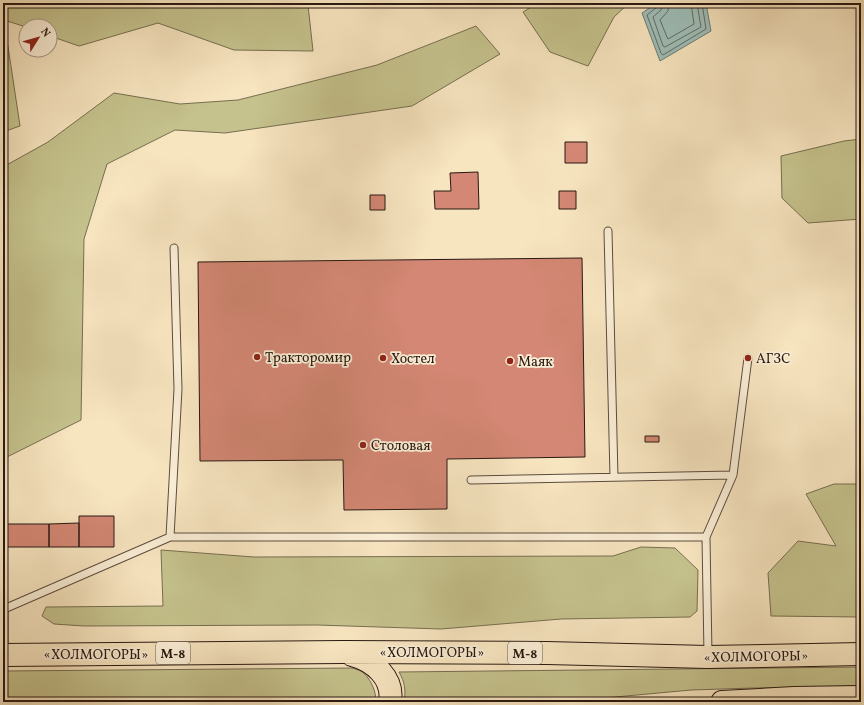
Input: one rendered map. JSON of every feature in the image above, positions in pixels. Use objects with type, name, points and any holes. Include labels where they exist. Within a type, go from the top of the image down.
[{"type":"highway","name":"«ХОЛМОГОРЫ»","points":[[4,654],[343,652],[547,653],[708,657],[861,654]]},
{"type":"highway","points":[[343,652],[361,657],[376,666],[387,680],[390,702]]},
{"type":"highway","points":[[722,702],[794,698],[861,697]]},
{"type":"lane","points":[[608,231],[614,477]]},
{"type":"lane","points":[[170,537],[178,389],[174,248]]},
{"type":"lane","points":[[708,657],[706,537],[733,475],[748,358]]},
{"type":"lane","points":[[471,480],[733,475]]},
{"type":"lane","points":[[4,654],[4,609],[170,537],[706,537]]},
{"type":"shaded area","points":[[3,3],[305,3],[308,5],[313,51],[234,50],[158,23],[79,46],[58,39],[58,18],[18,18],[18,24],[4,20],[20,126],[3,132]]},
{"type":"shaded area","points":[[538,3],[629,3],[614,17],[588,66],[550,52],[523,12]]},
{"type":"shaded area","points":[[476,26],[500,54],[412,106],[225,133],[175,130],[107,164],[84,239],[81,420],[3,459],[3,167],[48,142],[114,93],[180,104],[238,100],[377,65]]},
{"type":"shaded area","points":[[861,139],[861,219],[808,223],[782,198],[781,156],[844,141]]},
{"type":"shaded area","points":[[834,484],[861,484],[861,617],[771,616],[768,573],[798,541],[836,546],[806,494]]},
{"type":"shaded area","points":[[641,547],[675,548],[698,570],[697,611],[690,617],[561,619],[441,629],[317,625],[84,626],[54,624],[42,616],[46,607],[163,606],[161,550],[254,557],[613,556]]},
{"type":"shaded area","points":[[861,667],[861,686],[691,690],[561,702],[404,702],[405,694],[403,679],[399,672]]},
{"type":"shaded area","points":[[352,668],[364,673],[370,681],[376,698],[375,702],[3,702],[3,671]]},
{"type":"water","points":[[657,3],[706,3],[711,31],[660,61],[642,13]]},
{"type":"building","points":[[565,142],[587,142],[587,163],[565,163]]},
{"type":"building","points":[[478,172],[479,209],[435,209],[434,191],[451,191],[450,173]]},
{"type":"building","points":[[559,191],[576,191],[576,209],[559,209]]},
{"type":"building","points":[[370,195],[385,195],[385,210],[370,210]]},
{"type":"building","points":[[582,258],[585,457],[447,459],[447,509],[344,510],[343,460],[200,461],[198,262]]},
{"type":"building","points":[[645,436],[659,436],[659,442],[645,442]]},
{"type":"building","points":[[79,516],[114,516],[114,547],[79,547]]},
{"type":"building","points":[[79,523],[79,547],[49,547],[49,524]]},
{"type":"building","points":[[3,524],[49,524],[49,547],[3,547]]},
{"type":"place","name":"Тракторомир","points":[[257,357]]},
{"type":"place","name":"Хостел","points":[[383,358]]},
{"type":"place","name":"АГЗС","points":[[748,358]]},
{"type":"place","name":"Маяк","points":[[510,361]]},
{"type":"place","name":"Столовая","points":[[363,445]]}]
